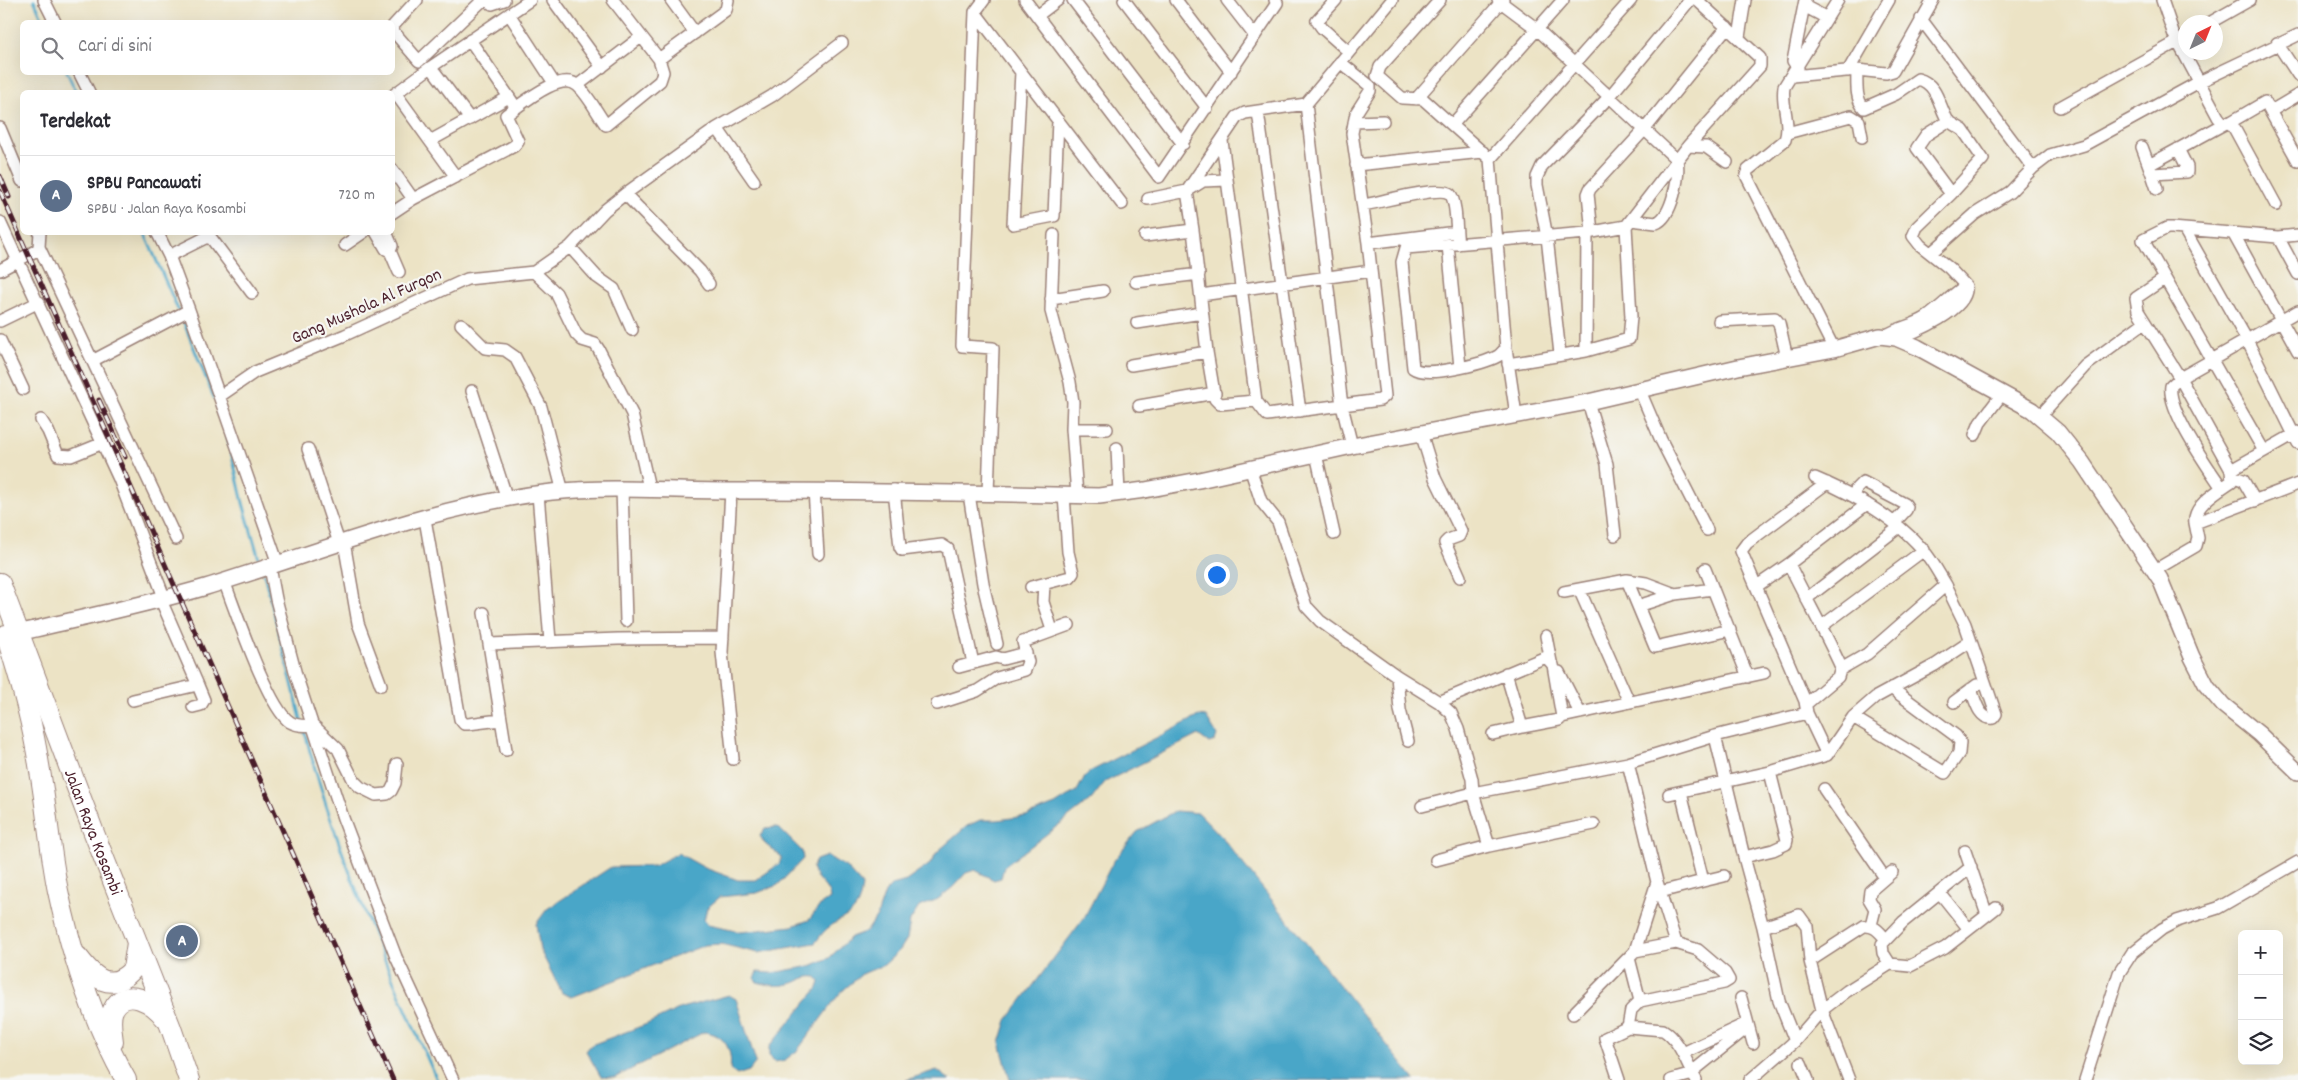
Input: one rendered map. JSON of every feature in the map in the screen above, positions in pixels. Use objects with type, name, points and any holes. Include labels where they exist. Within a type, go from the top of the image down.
[{"type":"highway","name":"Jalan Raya Kosambi","points":[[0,583],[6,631],[34,736],[53,862],[72,950],[115,1061],[126,1080]]},
{"type":"highway","name":"Jalan Raya Kosambi","points":[[6,631],[138,941],[189,1080]]},
{"type":"highway","points":[[72,950],[95,977],[115,982],[126,978],[133,969],[138,941]]},
{"type":"highway","points":[[115,1061],[112,1016],[113,1010],[125,999],[139,998],[151,1003],[171,1028]]},
{"type":"street","points":[[44,0],[54,20]]},
{"type":"street","points":[[395,24],[417,0]]},
{"type":"street","points":[[395,94],[426,66],[484,0],[492,4],[504,0]]},
{"type":"street","points":[[426,66],[470,40],[530,0]]},
{"type":"street","points":[[553,0],[602,67]]},
{"type":"street","points":[[511,111],[554,83],[568,81],[578,85],[606,124],[660,81],[663,72],[659,59],[613,0]]},
{"type":"street","points":[[671,0],[695,33]]},
{"type":"street","points":[[659,59],[726,10],[728,0]]},
{"type":"street","points":[[984,0],[975,12],[962,346],[993,348],[988,494]]},
{"type":"street","points":[[1026,0],[1158,176],[1163,174],[1277,3],[1275,0]]},
{"type":"street","points":[[1037,16],[1058,0]]},
{"type":"street","points":[[1073,0],[1183,144]]},
{"type":"street","points":[[1124,0],[1207,108]]},
{"type":"street","points":[[1176,0],[1231,72]]},
{"type":"street","points":[[1227,0],[1255,36]]},
{"type":"street","points":[[1256,401],[1220,404],[1215,399],[1207,352],[1187,191],[1237,117],[1245,113],[1306,104],[1392,0]]},
{"type":"street","points":[[1440,0],[1380,67],[1377,74],[1402,98],[1423,99],[1486,155],[1497,241],[1506,348],[1516,415]]},
{"type":"street","points":[[1452,125],[1563,0]]},
{"type":"street","points":[[1356,165],[1486,155],[1631,0]]},
{"type":"street","points":[[1560,354],[1547,237],[1536,185],[1539,172],[1542,166],[1610,96],[1690,0]]},
{"type":"street","points":[[1508,364],[1586,351],[1626,341],[1630,337],[1629,223],[1688,146],[1760,66],[1760,58],[1697,0]]},
{"type":"street","points":[[1739,37],[1745,0]]},
{"type":"street","points":[[1834,349],[1746,177],[1748,170],[1783,143],[1787,133],[1784,87],[1838,0]]},
{"type":"street","points":[[1855,117],[1861,105],[1853,70],[1890,0]]},
{"type":"street","points":[[1795,72],[1853,70],[1886,73],[1893,71],[1933,0]]},
{"type":"street","points":[[2223,15],[2250,0]]},
{"type":"street","points":[[1416,99],[1501,1],[1537,29],[1574,62],[1677,160],[1679,172],[1670,207],[1662,219],[1656,223],[1629,223],[1589,233],[1409,247],[1404,252],[1402,262],[1413,368],[1422,373],[1460,367],[1496,357],[1506,348]]},
{"type":"street","points":[[2164,1],[2178,31]]},
{"type":"street","points":[[1329,2],[1318,19],[1318,24],[1348,51]]},
{"type":"street","points":[[1795,72],[1793,61],[1805,3],[1827,18]]},
{"type":"street","points":[[975,12],[1122,204]]},
{"type":"street","points":[[509,14],[554,83]]},
{"type":"street","points":[[1921,19],[2033,168]]},
{"type":"street","points":[[1586,351],[1588,194],[1590,189],[1645,130],[1727,27]]},
{"type":"street","points":[[395,33],[470,118]]},
{"type":"street","points":[[1931,253],[1969,218],[2010,192],[2033,168],[2050,155],[2084,145],[2200,82],[2298,34]]},
{"type":"street","points":[[578,85],[641,37]]},
{"type":"street","points":[[395,211],[514,146],[518,141],[511,111],[470,40]]},
{"type":"street","points":[[2060,107],[2178,41]]},
{"type":"street","points":[[649,488],[632,414],[599,350],[594,344],[582,340],[576,334],[556,293],[534,272],[570,247],[605,210],[625,194],[717,128],[772,96],[842,43]]},
{"type":"street","points":[[2277,43],[2298,75]]},
{"type":"street","points":[[2191,60],[2218,117],[2222,122],[2228,123]]},
{"type":"street","points":[[1222,141],[1256,401],[1267,415],[1380,400],[1385,396],[1368,243],[1352,133],[1354,122],[1361,104],[1370,91],[1370,86],[1340,62]]},
{"type":"street","points":[[1021,72],[1013,224],[1054,216],[1058,120]]},
{"type":"street","points":[[80,75],[88,90]]},
{"type":"street","points":[[6,631],[162,598],[224,581],[447,512],[538,494],[649,488],[731,491],[894,490],[969,494],[1119,494],[1199,480],[1352,446],[1588,402],[1640,391],[1681,379],[1890,337],[1911,335],[1940,313],[1962,287],[1966,286],[1916,241],[1913,232],[1983,159],[1963,130],[1948,121],[1938,96],[1931,86],[1918,79],[1876,104],[1864,108],[1861,105]]},
{"type":"street","points":[[2271,111],[2298,94]]},
{"type":"street","points":[[395,96],[456,177]]},
{"type":"street","points":[[430,141],[504,100]]},
{"type":"street","points":[[2151,169],[2178,149],[2265,102],[2298,161]]},
{"type":"street","points":[[1306,104],[1342,406],[1352,446]]},
{"type":"street","points":[[1258,112],[1300,411]]},
{"type":"street","points":[[1787,133],[1838,118],[1855,117]]},
{"type":"street","points":[[1855,117],[1859,121],[1862,138]]},
{"type":"street","points":[[1354,122],[1383,121]]},
{"type":"street","points":[[1948,121],[1926,135],[1917,148],[1951,194]]},
{"type":"street","points":[[2228,123],[2276,205]]},
{"type":"street","points":[[0,128],[20,176]]},
{"type":"street","points":[[717,128],[754,181]]},
{"type":"street","points":[[1688,146],[1706,147],[1727,162]]},
{"type":"street","points":[[2142,147],[2157,188]]},
{"type":"street","points":[[2151,169],[2186,172],[2187,167],[2178,149]]},
{"type":"street","points":[[395,173],[414,199]]},
{"type":"street","points":[[1148,199],[1187,191],[1199,182],[1227,180]]},
{"type":"street","points":[[1363,205],[1433,192],[1446,192],[1451,196],[1454,203],[1456,232],[1453,244],[1460,367]]},
{"type":"street","points":[[625,194],[700,271],[709,284]]},
{"type":"street","points":[[0,222],[119,479],[162,598],[204,700],[201,705],[193,708]]},
{"type":"street","points":[[2264,451],[2213,359],[2164,279],[2144,240],[2167,228],[2278,238],[2298,234]]},
{"type":"street","points":[[2184,229],[2247,340],[2297,436],[2264,451],[2232,473]]},
{"type":"street","points":[[1145,236],[1193,230]]},
{"type":"street","points":[[1368,243],[1456,232]]},
{"type":"street","points":[[2233,233],[2298,351]]},
{"type":"street","points":[[1032,587],[1070,577],[1073,573],[1068,552],[1073,402],[1070,382],[1055,331],[1051,299],[1054,234]]},
{"type":"street","points":[[40,235],[40,247],[176,539]]},
{"type":"street","points":[[158,235],[168,256],[186,312],[220,396],[270,566],[276,600],[296,675],[306,725],[328,772],[370,891],[396,957],[453,1080]]},
{"type":"street","points":[[345,246],[360,235]]},
{"type":"street","points":[[378,235],[386,249],[390,251],[399,272]]},
{"type":"street","points":[[387,235],[392,246],[390,251]]},
{"type":"street","points":[[168,256],[205,238],[211,238],[252,293]]},
{"type":"street","points":[[2278,238],[2298,274]]},
{"type":"street","points":[[0,270],[19,261],[40,247]]},
{"type":"street","points":[[570,247],[598,277],[614,289],[632,330]]},
{"type":"street","points":[[1201,295],[1242,291],[1371,271]]},
{"type":"street","name":"Gang Mushola Al Furqon","points":[[220,396],[255,372],[354,331],[467,279],[534,272]]},
{"type":"street","points":[[1136,282],[1198,274]]},
{"type":"street","points":[[2155,570],[2196,546],[2198,538],[2195,523],[2197,510],[2222,488],[2232,482],[2232,473],[2180,378],[2138,311],[2136,298],[2164,279]]},
{"type":"street","points":[[1051,299],[1103,291]]},
{"type":"street","points":[[0,322],[38,302]]},
{"type":"street","points":[[2222,488],[2190,440],[2178,415],[2170,391],[2174,382],[2180,378],[2298,311]]},
{"type":"street","points":[[94,360],[186,312]]},
{"type":"street","points":[[1137,323],[1202,313]]},
{"type":"street","points":[[1718,321],[1775,318],[1779,323],[1787,358]]},
{"type":"street","points":[[2040,416],[2085,366],[2144,322]]},
{"type":"street","points":[[461,324],[486,348],[505,350],[515,357],[541,407],[563,492]]},
{"type":"street","points":[[1890,337],[1917,347],[2002,394],[2040,416],[2058,432],[2082,462],[2155,570],[2192,657],[2207,686],[2223,705],[2258,734],[2298,772]]},
{"type":"street","points":[[0,340],[23,389]]},
{"type":"street","points":[[1131,365],[1207,352]]},
{"type":"street","points":[[1640,391],[1661,440],[1707,530]]},
{"type":"street","points":[[472,392],[507,499]]},
{"type":"street","points":[[1139,406],[1215,394]]},
{"type":"street","points":[[1975,435],[1986,415],[2002,394]]},
{"type":"street","points":[[1588,402],[1607,464],[1615,535]]},
{"type":"street","points":[[41,420],[58,455],[71,456],[102,443]]},
{"type":"street","points":[[1072,429],[1107,429]]},
{"type":"street","points":[[1421,433],[1435,478],[1460,531],[1459,536],[1445,543],[1460,577]]},
{"type":"street","points":[[1117,448],[1119,494]]},
{"type":"street","points":[[308,449],[342,543],[358,624],[381,685]]},
{"type":"street","points":[[1316,454],[1334,534]]},
{"type":"street","points":[[1250,468],[1261,501],[1278,522],[1306,606],[1320,621],[1396,676],[1439,702],[1451,713],[1458,728],[1472,779],[1473,793],[1489,846]]},
{"type":"street","points":[[2232,473],[2243,480],[2255,501]]},
{"type":"street","points":[[1816,478],[1868,504],[1924,550],[1946,586],[1971,641],[1996,714],[1993,718],[1988,719],[1982,716],[1971,690]]},
{"type":"street","points":[[1806,599],[1896,526],[1907,507],[1905,504],[1863,482],[1853,496]]},
{"type":"street","points":[[1826,755],[1746,563],[1742,548],[1827,483]]},
{"type":"street","points":[[2195,523],[2298,484]]},
{"type":"street","points":[[622,488],[626,621]]},
{"type":"street","points":[[814,490],[818,554]]},
{"type":"street","points":[[894,490],[900,547],[902,550],[942,546],[948,549],[973,663]]},
{"type":"street","points":[[731,491],[723,671],[733,759]]},
{"type":"street","points":[[538,494],[550,641]]},
{"type":"street","points":[[969,494],[983,584],[998,644]]},
{"type":"street","points":[[1757,586],[1868,504]]},
{"type":"street","points":[[425,519],[460,719],[464,724],[500,720]]},
{"type":"street","points":[[1822,626],[1924,550]]},
{"type":"street","points":[[1789,564],[1822,626],[1841,669]]},
{"type":"street","points":[[1705,569],[1748,677]]},
{"type":"street","points":[[1564,592],[1627,580],[1646,583],[1675,594]]},
{"type":"street","points":[[1627,580],[1655,647],[1730,630]]},
{"type":"street","points":[[224,581],[252,655],[274,702],[290,722],[306,725],[338,748],[354,781],[360,787],[380,795],[391,791],[395,783],[397,764]]},
{"type":"street","points":[[1044,584],[1043,602],[1052,630]]},
{"type":"street","points":[[1422,806],[1473,793],[1628,763],[1806,709],[1838,678],[1841,669],[1867,654],[1946,586]]},
{"type":"street","points":[[1578,589],[1629,702]]},
{"type":"street","points":[[1638,606],[1675,594],[1713,589]]},
{"type":"street","points":[[484,613],[506,750]]},
{"type":"street","points":[[937,704],[977,691],[997,678],[1025,670],[1028,667],[1023,642],[1069,624]]},
{"type":"street","points":[[1546,636],[1562,717]]},
{"type":"street","points":[[488,644],[723,638]]},
{"type":"street","points":[[1703,881],[1675,793],[1770,772],[1826,755],[1853,717],[1876,697],[1935,665],[1971,641]]},
{"type":"street","points":[[958,667],[996,656],[1003,659],[1026,653]]},
{"type":"street","points":[[1439,702],[1542,657],[1549,658],[1580,713]]},
{"type":"street","points":[[1506,673],[1522,727]]},
{"type":"street","points":[[1493,734],[1764,673]]},
{"type":"street","points":[[1396,676],[1400,710],[1408,741]]},
{"type":"street","points":[[1954,702],[1984,679]]},
{"type":"street","points":[[133,700],[193,686],[197,683]]},
{"type":"street","points":[[1853,717],[1945,773],[1959,753],[1960,742],[1956,736],[1891,688]]},
{"type":"street","points":[[1715,736],[1762,924],[1779,1001],[1794,1040]]},
{"type":"street","points":[[1628,763],[1658,887],[1676,943]]},
{"type":"street","points":[[328,772],[348,770]]},
{"type":"street","points":[[1744,856],[1773,850],[1786,844],[1787,840],[1770,772]]},
{"type":"street","points":[[1824,790],[1888,875],[1869,894],[1875,909],[1871,925]]},
{"type":"street","points":[[1436,860],[1489,846],[1594,824]]},
{"type":"street","points":[[1750,1080],[1794,1040],[1822,1010],[1847,991],[1890,964],[1910,966],[1916,964],[1945,948],[1968,928],[1992,912],[1971,867],[1966,851]]},
{"type":"street","points":[[2085,1080],[2119,973],[2132,953],[2162,929],[2177,921],[2218,908],[2298,862]]},
{"type":"street","points":[[1890,964],[1882,948],[1886,940],[1971,867]]},
{"type":"street","points":[[1658,887],[1724,876]]},
{"type":"street","points":[[1573,1014],[1632,954],[1658,887]]},
{"type":"street","points":[[1940,893],[1968,928]]},
{"type":"street","points":[[1762,924],[1798,915],[1807,926],[1810,961],[1822,1010],[1850,1080]]},
{"type":"street","points":[[1871,925],[1886,940]]},
{"type":"street","points":[[1810,961],[1864,926],[1871,925]]},
{"type":"street","points":[[1628,1025],[1631,1010],[1640,1001],[1724,983],[1729,980],[1725,973],[1698,950],[1676,943],[1632,954]]},
{"type":"street","points":[[1632,954],[1640,1001]]},
{"type":"street","points":[[1741,998],[1753,1043]]},
{"type":"street","points":[[1619,1080],[1605,1038],[1628,1025],[1665,1031],[1683,1053],[1694,1075]]},
{"type":"street","points":[[1683,1053],[1747,1025]]},
{"type":"street","points":[[1671,1080],[1694,1075],[1747,1025]]},
{"type":"street","points":[[1801,1063],[1807,1079]]},
{"type":"water","points":[[1199,716],[1206,717],[1217,735],[1215,741],[1209,743],[1198,735],[1105,782],[1091,800],[1004,867],[1001,878],[994,880],[975,870],[966,873],[938,899],[919,907],[910,921],[907,939],[900,950],[884,965],[862,974],[840,993],[797,1051],[785,1060],[775,1062],[769,1055],[769,1047],[818,988],[820,982],[816,977],[812,977],[785,985],[769,985],[757,982],[754,978],[757,972],[772,973],[810,966],[829,958],[851,937],[867,931],[877,916],[885,892],[892,885],[906,881],[930,864],[937,852],[967,826],[980,820],[1026,816],[1055,805],[1077,791],[1085,776],[1091,771]]},
{"type":"water","points":[[1175,811],[1199,813],[1221,836],[1415,1080],[1010,1080],[1000,1043],[1007,1020],[1084,918],[1113,862],[1137,832]]},
{"type":"water","points":[[778,827],[802,851],[803,859],[778,885],[757,893],[720,897],[707,908],[704,920],[708,925],[741,932],[792,926],[809,920],[821,904],[830,899],[827,890],[816,877],[812,868],[816,860],[827,856],[846,867],[862,885],[861,895],[852,912],[828,928],[815,943],[758,953],[721,944],[705,945],[572,997],[562,993],[540,950],[536,924],[547,909],[611,867],[654,866],[678,853],[705,868],[738,880],[756,880],[779,864],[782,857],[765,844],[760,836],[765,828]]},
{"type":"water","points":[[729,995],[736,999],[756,1062],[749,1071],[737,1075],[730,1070],[730,1056],[726,1044],[717,1036],[704,1032],[614,1078],[601,1077],[586,1051],[591,1045],[647,1024],[681,1008]]},
{"type":"water","points":[[937,1070],[950,1080],[906,1080]]},
{"type":"waterway","points":[[34,0],[43,20]]},
{"type":"waterway","points":[[68,75],[75,90]]},
{"type":"waterway","points":[[145,235],[179,312]]},
{"type":"waterway","points":[[182,318],[214,398]]},
{"type":"waterway","points":[[227,434],[243,503],[261,566]]},
{"type":"waterway","points":[[264,574],[302,723]]},
{"type":"waterway","points":[[304,729],[346,863],[399,994],[437,1080]]},
{"type":"railway","points":[[0,176],[9,197]]},
{"type":"railway","points":[[0,191],[393,1080]]},
{"type":"railway","points":[[99,400],[125,457]]},
{"type":"place","name":"SPBU Pancawati","points":[[182,941]]}]
